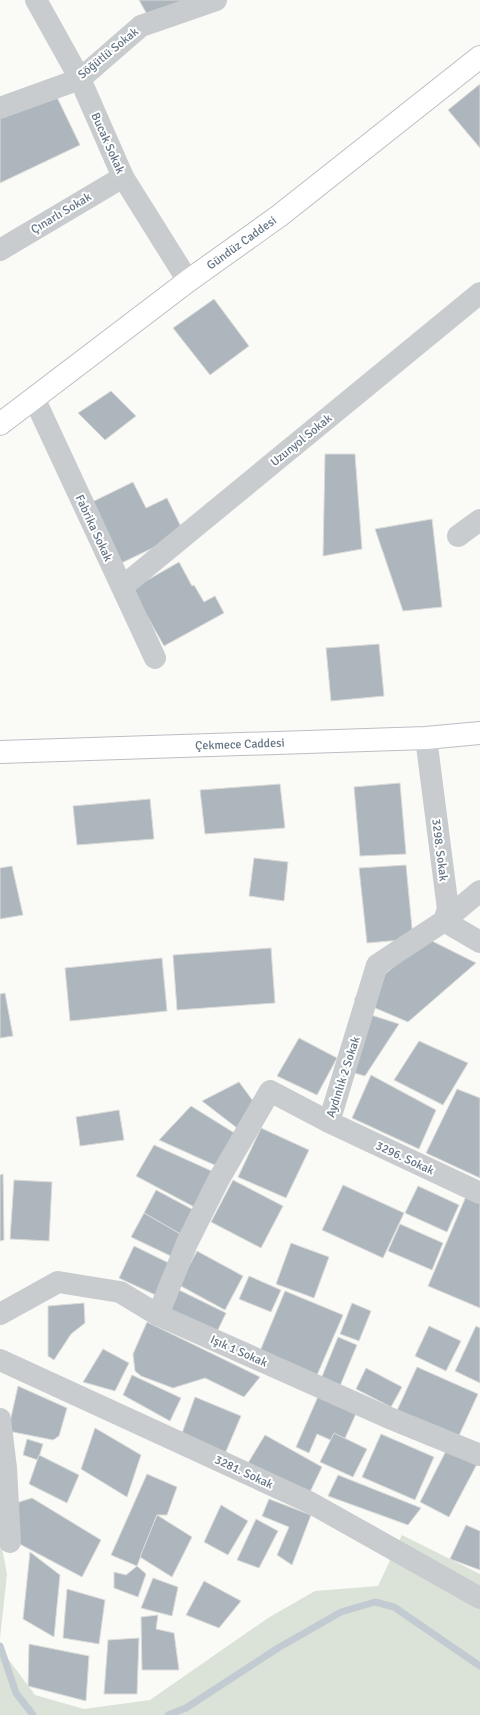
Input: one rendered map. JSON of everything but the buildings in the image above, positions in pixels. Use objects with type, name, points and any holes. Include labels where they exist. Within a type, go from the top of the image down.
[{"type":"main road","name":"Gündüz Caddesi","points":[[0,424],[188,281],[279,216],[480,57]]},
{"type":"main road","name":"Çekmece Caddesi","points":[[0,752],[426,738],[480,733]]},
{"type":"street","name":"Bucak Sokak","points":[[36,0],[80,79],[123,177],[188,281]]},
{"type":"street","name":"Söğütlü Sokak","points":[[0,108],[80,79],[141,26],[216,0]]},
{"type":"street","name":"Çınarlı Sokak","points":[[0,250],[123,177]]},
{"type":"street","name":"Uzunyol Sokak","points":[[122,588],[480,293]]},
{"type":"street","name":"Fabrika Sokak","points":[[34,398],[155,658]]},
{"type":"street","points":[[458,536],[480,520]]},
{"type":"street","name":"3298. Sokak","points":[[426,738],[448,909],[444,921]]},
{"type":"street","name":"Aydınlık 2 Sokak","points":[[158,1315],[187,1243],[219,1179],[270,1091],[330,1122],[377,965],[444,921],[480,891]]},
{"type":"street","points":[[444,921],[480,942]]},
{"type":"street","name":"3296. Sokak","points":[[330,1122],[480,1194]]},
{"type":"street","name":"Işık 1 Sokak","points":[[0,1314],[58,1282],[120,1292],[158,1315],[388,1417],[480,1455]]},
{"type":"street","name":"3281. Sokak","points":[[0,1360],[311,1503],[480,1598]]},
{"type":"street","points":[[0,1419],[6,1468],[10,1542]]},
{"type":"shaded area","points":[[402,1535],[480,1574],[480,1715],[0,1715],[0,1648],[35,1695],[84,1709],[150,1700],[268,1618],[315,1591],[378,1586]]},
{"type":"shaded area","points":[[0,1538],[7,1574],[0,1638]]},
{"type":"waterway","points":[[168,1715],[186,1708],[278,1648],[341,1612],[375,1602],[394,1607],[480,1666]]},
{"type":"waterway","points":[[0,1646],[16,1693],[33,1715]]}]
